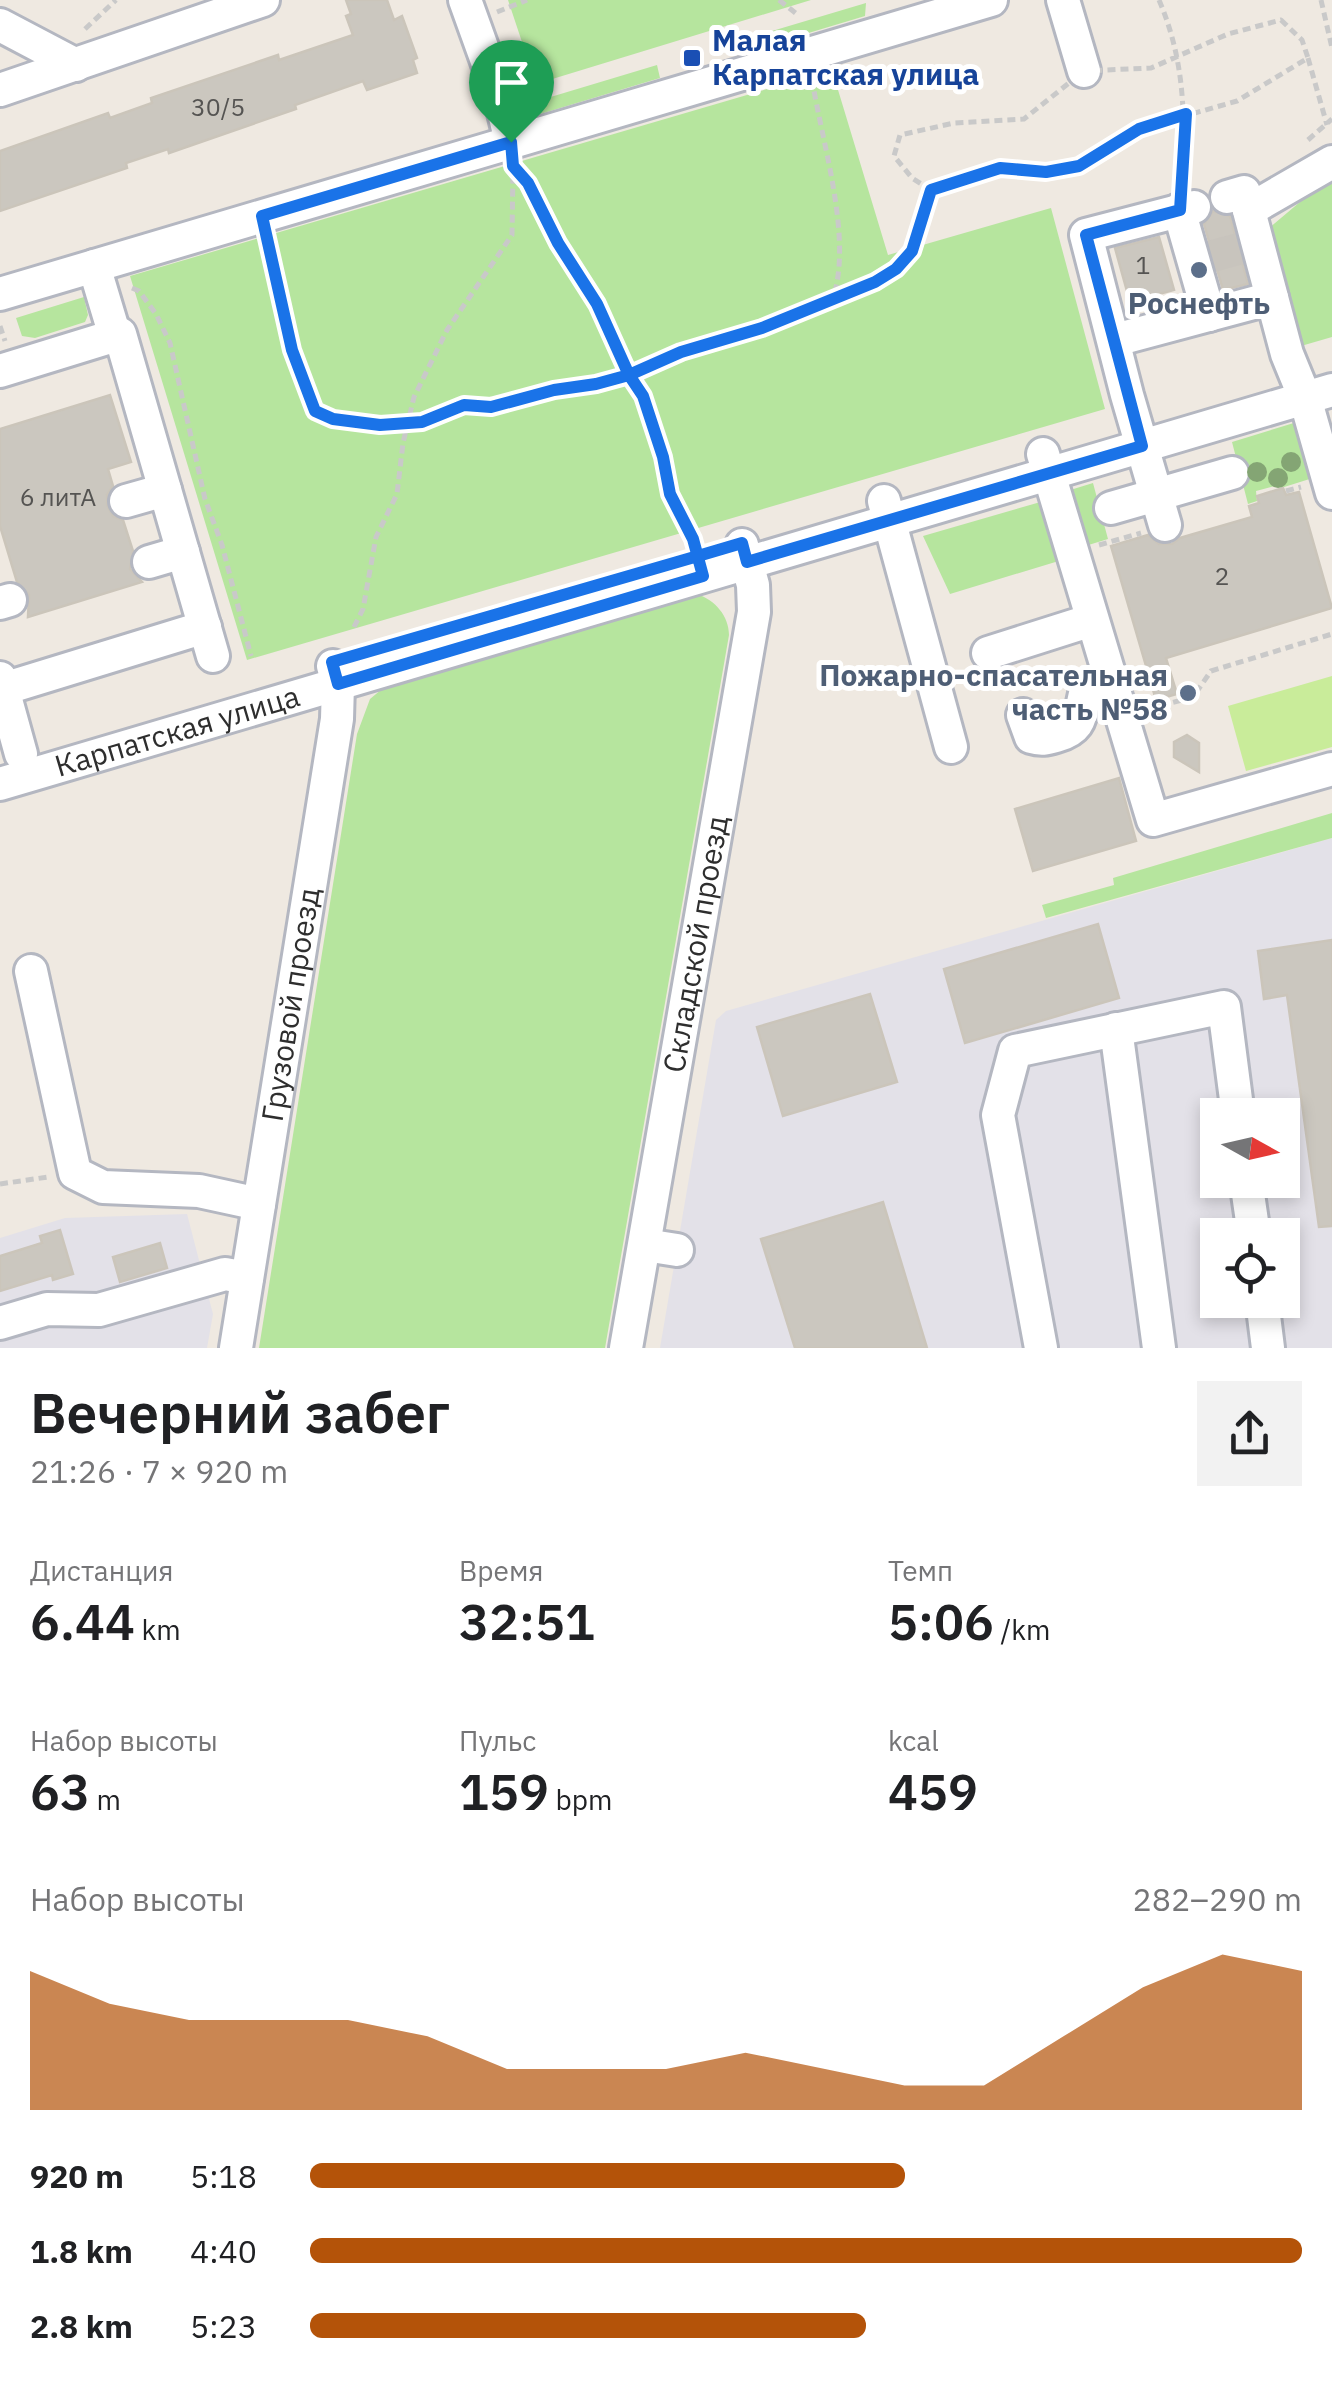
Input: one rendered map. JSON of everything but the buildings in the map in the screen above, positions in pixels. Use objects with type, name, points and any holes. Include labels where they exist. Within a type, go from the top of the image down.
[{"type":"street","points":[[0,90],[76,51],[263,0]]},
{"type":"street","points":[[465,0],[502,100],[512,154]]},
{"type":"street","points":[[0,294],[108,275],[262,216],[512,154],[808,54],[884,15],[990,0]]},
{"type":"street","points":[[1063,0],[1084,71]]},
{"type":"street","points":[[0,25],[76,51]]},
{"type":"street","points":[[1332,162],[1238,204],[1249,245],[1312,389],[1332,493]]},
{"type":"street","points":[[1160,510],[1086,235],[1187,208],[1202,259],[1209,315]]},
{"type":"street","points":[[108,275],[115,336]]},
{"type":"street","points":[[1115,340],[1272,298]]},
{"type":"street","points":[[0,371],[120,334],[209,642],[2,684],[11,757]]},
{"type":"street","name":"Карпатская улица","points":[[11,757],[335,673],[1139,436],[1312,389],[1332,368]]},
{"type":"street","points":[[1046,464],[1153,820],[1332,770]]},
{"type":"street","points":[[1111,508],[1160,510],[1232,473]]},
{"type":"street","points":[[126,501],[165,490]]},
{"type":"street","points":[[887,510],[952,747]]},
{"type":"street","points":[[150,562],[183,552]]},
{"type":"street","name":"Карпатская улица","points":[[0,784],[698,556],[744,553]]},
{"type":"street","name":"Складской проезд","points":[[626,1348],[754,612],[755,598],[744,553]]},
{"type":"street","points":[[988,653],[1092,620]]},
{"type":"street","name":"Грузовой проезд","points":[[236,1348],[337,719],[335,673]]},
{"type":"street","points":[[1023,714],[1031,737],[1045,739],[1070,732],[1078,722],[1086,690],[1110,680]]},
{"type":"street","points":[[31,971],[76,1173],[103,1187],[200,1192],[259,1204]]},
{"type":"street","points":[[1041,1348],[998,1115],[1016,1051],[1224,1008],[1236,1098]]},
{"type":"street","points":[[1116,1029],[1159,1348]]},
{"type":"street","points":[[645,1245],[678,1250]]},
{"type":"street","points":[[0,1324],[48,1309],[98,1310],[225,1274],[247,1278]]},
{"type":"street","points":[[1264,1318],[1268,1348]]},
{"type":"path","points":[[76,51],[107,3],[116,0]]},
{"type":"path","points":[[779,0],[798,14]]},
{"type":"path","points":[[1159,0],[1186,114],[1187,208]]},
{"type":"path","points":[[1321,0],[1332,48]]},
{"type":"path","points":[[1308,58],[1238,102],[1139,129],[1079,166],[1046,172],[1000,168],[931,190],[912,178],[894,156],[900,134],[954,124],[1024,118],[1084,71],[1151,68],[1228,34],[1281,20],[1302,40],[1308,58],[1327,125]]},
{"type":"path","points":[[808,54],[840,230],[842,251],[833,298]]},
{"type":"path","points":[[512,154],[558,243],[597,304],[629,375],[643,396],[663,457],[670,494],[698,556]]},
{"type":"path","points":[[354,628],[363,609],[376,537],[396,494],[414,397],[446,330],[512,235],[512,154]]},
{"type":"path","points":[[262,216],[292,350],[315,411],[333,419],[408,424],[435,420],[464,405],[491,407],[629,375],[681,352],[762,328],[875,282],[896,269],[912,251],[931,190]]},
{"type":"path","points":[[108,275],[139,291],[170,343],[205,498],[222,545],[251,656]]},
{"type":"path","points":[[1072,553],[1160,510]]},
{"type":"path","points":[[1122,717],[1192,697],[1211,671],[1332,634]]},
{"type":"path","points":[[0,1184],[76,1173]]},
{"type":"shaded area","points":[[1332,838],[1332,1348],[660,1348],[716,1020],[726,1011]]},
{"type":"shaded area","points":[[187,1214],[213,1314],[207,1348],[0,1348],[0,1238],[65,1218]]},
{"type":"green space","points":[[508,0],[811,0],[536,84]]},
{"type":"green space","points":[[866,3],[865,16],[732,56],[728,44]]},
{"type":"green space","points":[[657,65],[660,78],[517,121],[514,108]]},
{"type":"green space","points":[[832,70],[888,255],[1051,208],[1105,409],[247,660],[130,276]]},
{"type":"green space","points":[[1332,175],[1332,337],[1301,346],[1269,228]]},
{"type":"green space","points":[[84,297],[88,315],[85,322],[35,338],[22,336],[16,318]]},
{"type":"green space","points":[[1297,422],[1316,477],[1256,491],[1257,501],[1248,504],[1232,442]]},
{"type":"green space","points":[[1093,483],[1108,539],[1082,547],[1067,491]]},
{"type":"green space","points":[[1044,501],[1062,560],[950,594],[923,536]]},
{"type":"green space","points":[[697,594],[720,610],[729,635],[605,1348],[259,1348],[357,734],[370,699],[388,684]]},
{"type":"green space","points":[[1332,676],[1332,747],[1246,771],[1228,706]]},
{"type":"green space","points":[[1332,813],[1332,838],[1046,918],[1042,905],[1114,885],[1113,878]]},
{"type":"tunnel","points":[[1209,257],[1242,248]]},
{"type":"place","name":"Малая Карпатская улица","points":[[692,58]]},
{"type":"place","name":"Роснефть","points":[[1199,270]]},
{"type":"place","name":"Пожарно-спасательная часть №58","points":[[1188,693]]},
{"type":"route","points":[[511,142],[262,216],[292,350],[315,411],[333,419],[408,424],[435,420],[464,405],[510,404],[566,387],[629,375],[643,396],[663,457],[670,494],[693,539],[698,556],[703,576],[338,684],[332,662],[698,556],[742,543],[747,562],[1142,446],[1086,235],[1180,210],[1186,114],[1139,129],[1079,166],[1046,172],[1000,168],[931,190],[912,251],[896,269],[875,282],[762,328],[681,352],[629,375],[597,304],[550,229],[528,183],[513,166],[511,142]]}]
